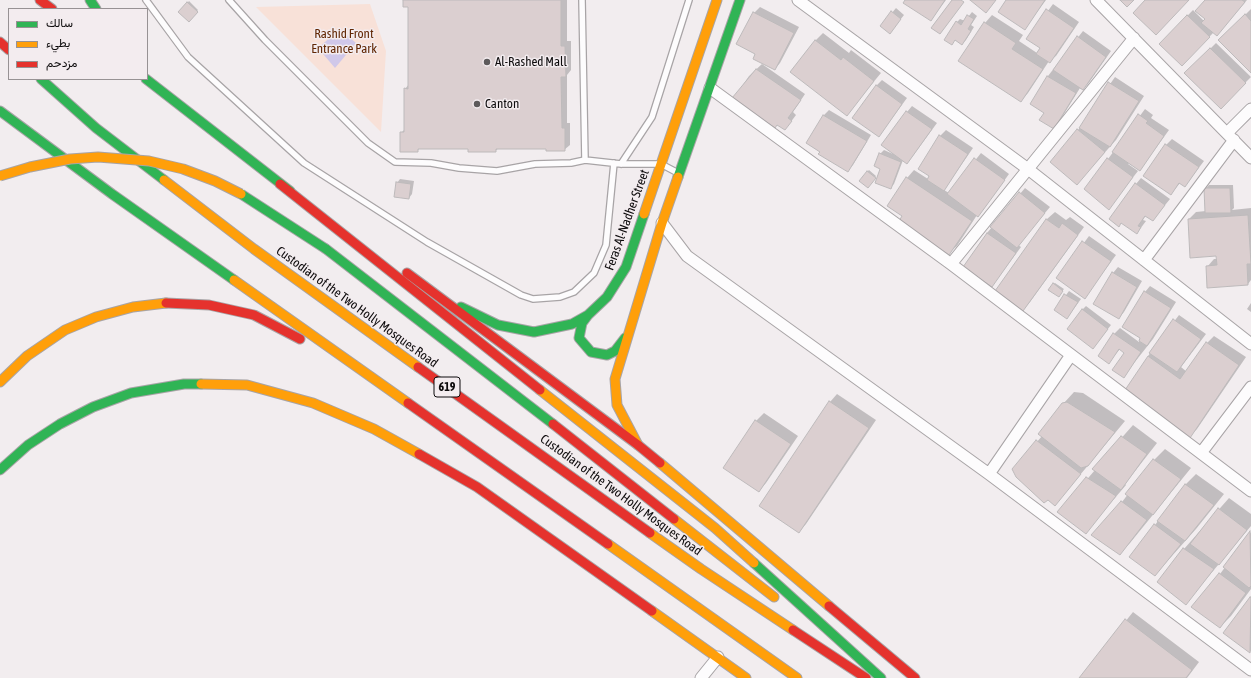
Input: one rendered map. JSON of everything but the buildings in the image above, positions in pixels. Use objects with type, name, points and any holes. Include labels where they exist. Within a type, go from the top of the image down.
[{"type":"main road","points":[[40,0],[51,8]]},
{"type":"main road","name":"Feras Al-Nadher Street","points":[[443,299],[498,325],[534,332],[572,324],[588,315],[608,297],[626,267],[694,72],[717,0]]},
{"type":"main road","points":[[638,445],[617,405],[615,379],[626,336],[662,223],[740,0]]},
{"type":"main road","points":[[0,42],[8,49]]},
{"type":"main road","points":[[148,75],[159,88]]},
{"type":"main road","name":"Custodian of the Two Holly Mosques Road","points":[[42,80],[96,128],[254,249],[701,569],[866,678]]},
{"type":"main road","points":[[147,80],[715,528],[882,678]]},
{"type":"main road","points":[[0,112],[112,194],[797,678]]},
{"type":"main road","points":[[0,176],[30,167],[70,158],[98,157],[149,161],[183,169],[215,181],[250,198],[326,249],[601,461],[782,604]]},
{"type":"main road","points":[[280,184],[443,299],[638,445],[915,678]]},
{"type":"main road","points":[[0,382],[27,356],[65,330],[96,317],[133,307],[174,302],[209,305],[254,315],[314,346],[409,404]]},
{"type":"main road","points":[[588,315],[582,323],[580,338],[585,347],[591,352],[607,354],[615,351],[626,336]]},
{"type":"main road","points":[[0,470],[28,445],[60,424],[93,407],[131,393],[184,384],[247,385],[279,392],[313,403],[374,429],[477,487],[746,678]]},
{"type":"main road","points":[[807,624],[876,678]]},
{"type":"main road","points":[[781,667],[792,678]]},
{"type":"street","points":[[798,0],[1028,169],[1251,344]]},
{"type":"street","points":[[1096,0],[1251,158]]},
{"type":"street","points":[[951,264],[1134,38]]},
{"type":"street","points":[[710,88],[951,264],[1251,491]]},
{"type":"street","points":[[1144,260],[1251,109]]},
{"type":"street","points":[[662,223],[687,256],[989,474],[1251,670]]},
{"type":"street","points":[[989,474],[1071,355]]},
{"type":"street","points":[[1201,453],[1251,387]]},
{"type":"street","points":[[701,678],[718,657]]},
{"type":"lane","points":[[146,0],[188,57],[304,163],[427,242],[521,295],[533,299],[560,297],[574,292],[594,273],[606,245],[614,163]]},
{"type":"lane","points":[[229,0],[265,40],[368,143],[395,162],[431,163],[459,168],[497,171],[535,164],[571,163],[585,160],[621,164],[661,164],[679,173]]},
{"type":"lane","points":[[582,0],[585,160]]},
{"type":"lane","points":[[621,164],[652,117],[689,0]]},
{"type":"green space","name":"Rashid Front Entrance Park","points":[[370,4],[386,51],[381,132],[256,7]]},
{"type":"shaded area","points":[[340,29],[356,43],[335,68],[318,48]]},
{"type":"traffic: fast","points":[[90,0],[95,8]]},
{"type":"traffic: fast","points":[[678,177],[740,0]]},
{"type":"traffic: fast","points":[[42,80],[96,128],[164,180]]},
{"type":"traffic: fast","points":[[147,80],[290,191]]},
{"type":"traffic: fast","points":[[0,111],[112,194],[234,280]]},
{"type":"traffic: fast","points":[[241,194],[326,249]]},
{"type":"traffic: fast","points":[[461,307],[498,325],[534,332],[572,324],[588,315],[607,297],[626,267],[644,214]]},
{"type":"traffic: fast","points":[[326,249],[553,424]]},
{"type":"traffic: fast","points":[[588,315],[582,323],[579,338],[591,352],[607,355],[615,351],[625,338]]},
{"type":"traffic: fast","points":[[0,470],[28,445],[60,424],[93,407],[131,393],[184,384],[201,384]]},
{"type":"traffic: fast","points":[[754,563],[881,678]]},
{"type":"traffic: slow","points":[[644,214],[717,0]]},
{"type":"traffic: slow","points":[[0,176],[30,167],[70,159],[98,157],[149,161],[183,169],[215,181],[241,194]]},
{"type":"traffic: slow","points":[[638,445],[617,405],[615,379],[662,223],[678,177]]},
{"type":"traffic: slow","points":[[164,180],[254,249],[418,367]]},
{"type":"traffic: slow","points":[[234,280],[408,403]]},
{"type":"traffic: slow","points":[[0,382],[27,356],[65,330],[96,317],[133,307],[166,303]]},
{"type":"traffic: slow","points":[[201,384],[247,385],[313,403],[374,429],[419,454]]},
{"type":"traffic: slow","points":[[540,390],[715,528],[754,563]]},
{"type":"traffic: slow","points":[[660,463],[829,606]]},
{"type":"traffic: slow","points":[[674,519],[774,597]]},
{"type":"traffic: slow","points":[[650,533],[793,630]]},
{"type":"traffic: slow","points":[[608,544],[797,678]]},
{"type":"traffic: slow","points":[[652,611],[746,678]]},
{"type":"traffic: jam","points":[[40,0],[51,8]]},
{"type":"traffic: jam","points":[[0,42],[8,49]]},
{"type":"traffic: jam","points":[[280,184],[540,390]]},
{"type":"traffic: jam","points":[[407,273],[660,463]]},
{"type":"traffic: jam","points":[[166,303],[209,305],[254,315],[300,339]]},
{"type":"traffic: jam","points":[[418,367],[650,533]]},
{"type":"traffic: jam","points":[[408,403],[608,544]]},
{"type":"traffic: jam","points":[[553,424],[674,519]]},
{"type":"traffic: jam","points":[[419,454],[477,487],[652,611]]},
{"type":"traffic: jam","points":[[829,606],[915,678]]},
{"type":"traffic: jam","points":[[793,630],[866,678]]},
{"type":"place","name":"Al-Rashed Mall","points":[[487,62]]},
{"type":"place","name":"Canton","points":[[477,104]]}]
